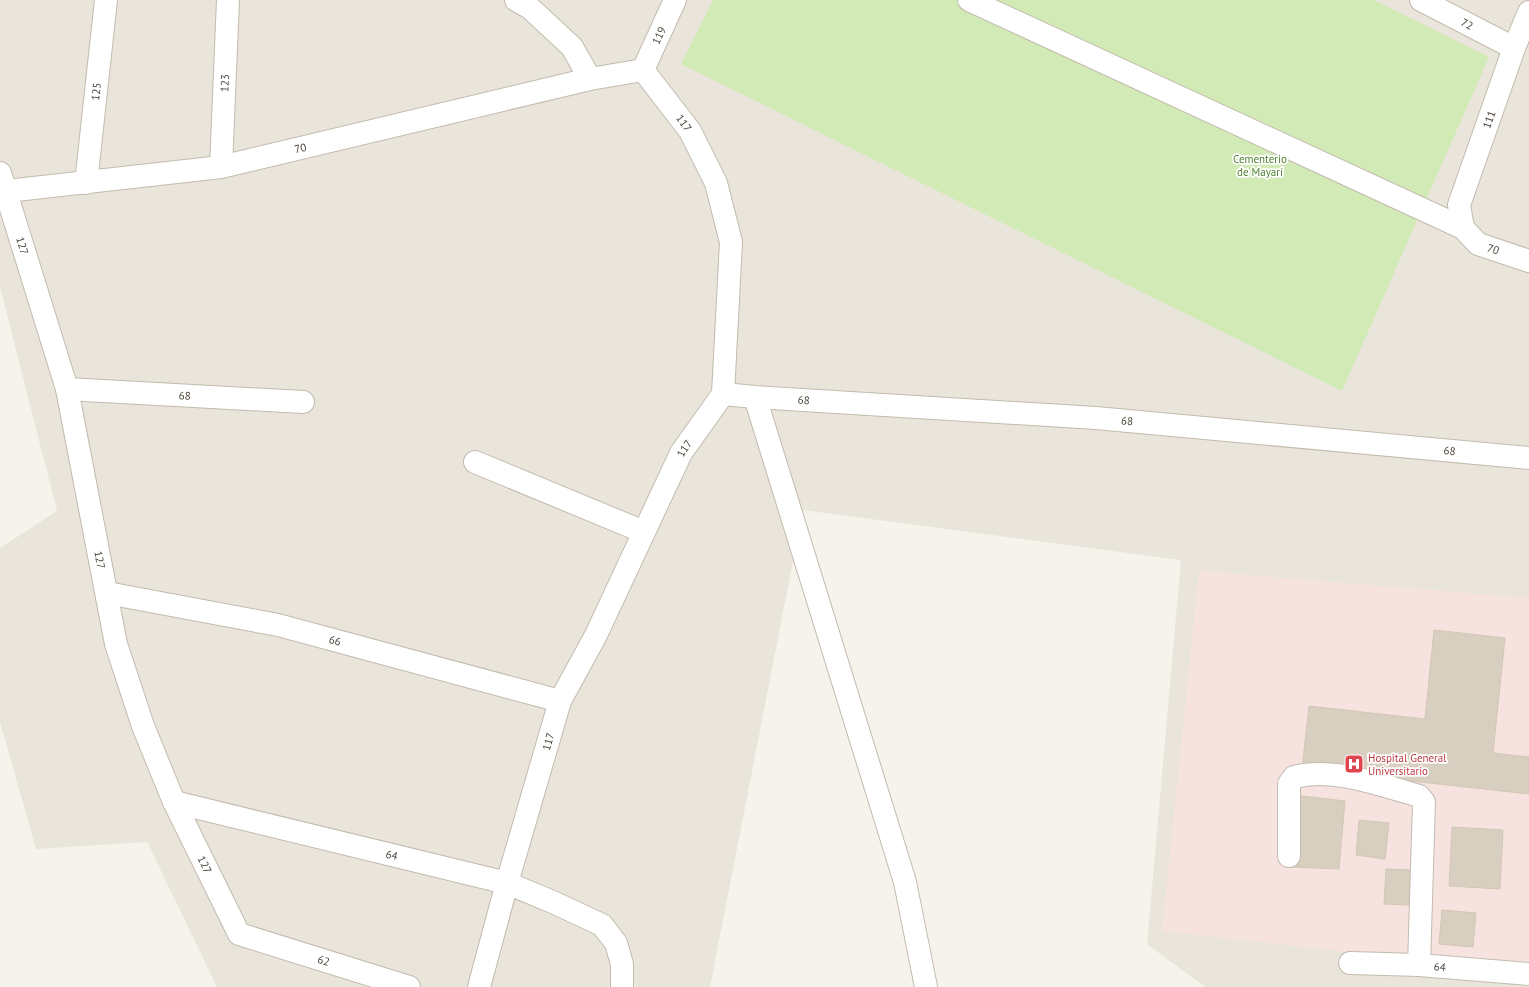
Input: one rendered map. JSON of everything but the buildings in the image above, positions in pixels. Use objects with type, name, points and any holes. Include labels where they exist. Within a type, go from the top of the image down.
[{"type":"street","name":"125","points":[[86,183],[106,0]]},
{"type":"street","name":"123","points":[[221,167],[228,0]]},
{"type":"street","points":[[516,0],[530,8],[572,47],[590,79],[643,70]]},
{"type":"street","name":"119","points":[[643,70],[675,0]]},
{"type":"street","points":[[969,0],[1463,228]]},
{"type":"street","name":"72","points":[[1421,0],[1514,48]]},
{"type":"street","name":"111","points":[[1463,228],[1459,205],[1514,48],[1529,12]]},
{"type":"street","name":"117","points":[[479,987],[507,883],[560,701],[596,635],[681,453],[724,394],[731,242],[716,183],[690,131],[643,70]]},
{"type":"street","name":"70","points":[[4,182],[86,183],[221,167],[590,79]]},
{"type":"street","name":"127","points":[[4,182],[67,389],[116,644],[140,719],[174,802],[239,934]]},
{"type":"street","name":"70","points":[[1463,228],[1478,244],[1529,261]]},
{"type":"street","name":"68","points":[[67,389],[303,402]]},
{"type":"street","name":"68","points":[[724,394],[1096,418],[1529,458]]},
{"type":"street","points":[[755,397],[905,882],[926,987]]},
{"type":"street","points":[[475,462],[644,532]]},
{"type":"street","name":"66","points":[[106,593],[278,625],[560,701]]},
{"type":"street","points":[[1289,856],[1290,784],[1294,777],[1305,774],[1356,777],[1420,796],[1424,802],[1419,965]]},
{"type":"street","name":"64","points":[[174,802],[507,883],[602,925],[616,943],[622,964],[622,987]]},
{"type":"street","name":"62","points":[[239,934],[409,987]]},
{"type":"street","name":"64","points":[[1350,963],[1419,965],[1521,978]]},
{"type":"shaded area","points":[[0,0],[1529,0],[1529,987],[1205,987],[1147,944],[1181,560],[803,510],[710,987],[217,987],[147,842],[36,849],[0,722],[0,548],[57,511],[0,287]]},
{"type":"shaded area","name":"Hospital General Universitario","points":[[1199,571],[1529,598],[1529,973],[1162,931]]},
{"type":"green space","name":"Cementerio de Mayarí","points":[[713,0],[1374,0],[1489,57],[1342,391],[681,64]]},
{"type":"place","name":"Hospital General Universitario","points":[[1354,764]]}]
